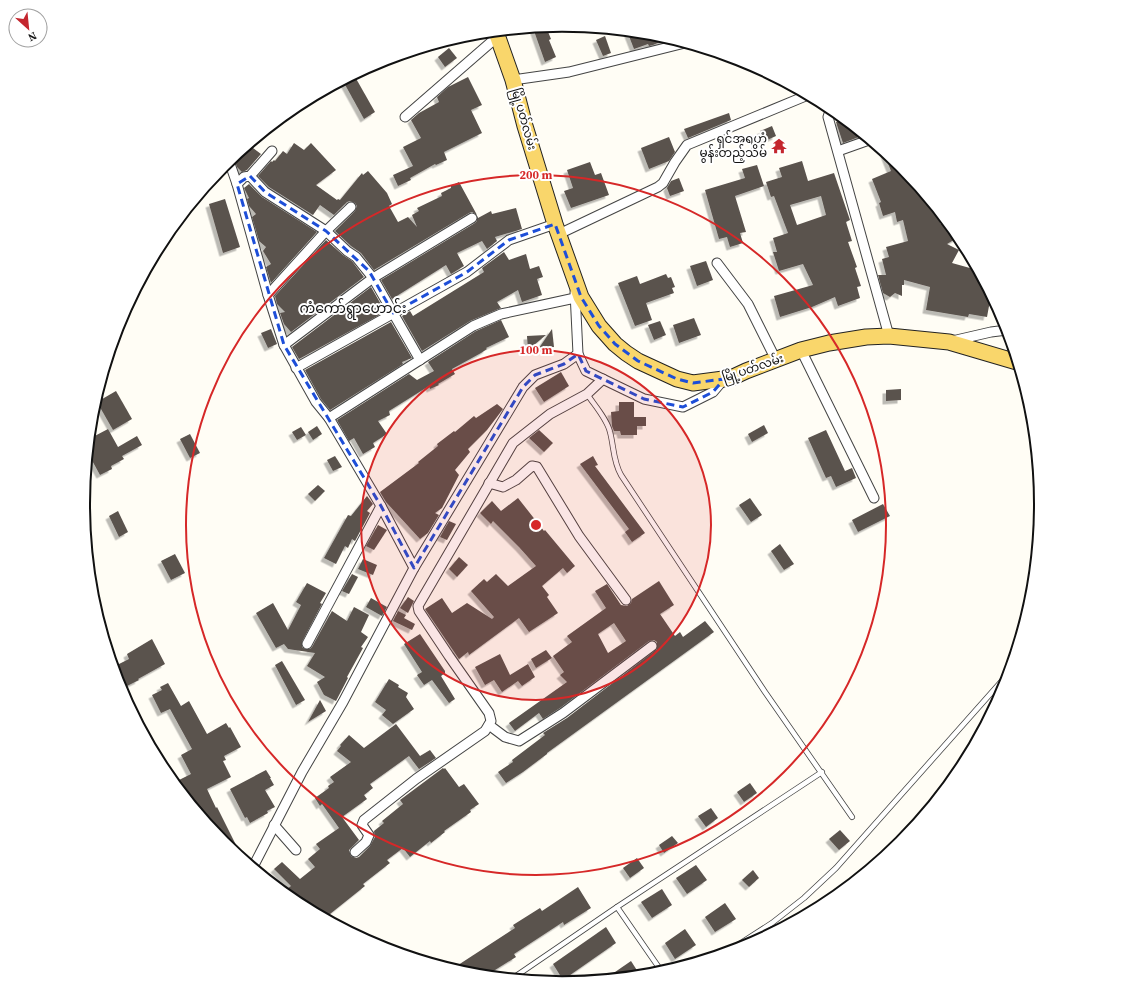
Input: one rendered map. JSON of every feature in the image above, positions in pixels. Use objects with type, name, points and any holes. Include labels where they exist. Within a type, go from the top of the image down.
[{"type":"main road","name":"မြို့ပတ်လမ်း","points":[[497,37],[513,80],[525,126],[557,229],[581,297],[599,326],[615,344],[638,361],[677,379],[693,383],[731,378],[801,350],[829,343],[889,336],[949,342],[1012,360]]},
{"type":"street","points":[[405,116],[492,37]]},
{"type":"street","points":[[513,80],[569,72],[674,46]]},
{"type":"street","points":[[296,368],[467,272],[509,240],[557,229],[658,187],[687,146],[802,98]]},
{"type":"street","points":[[829,115],[889,336]]},
{"type":"street","points":[[838,151],[864,142]]},
{"type":"street","points":[[237,184],[244,177],[250,176],[272,151]]},
{"type":"street","points":[[231,167],[284,345],[316,402],[329,418],[381,506],[414,568]]},
{"type":"street","points":[[250,176],[265,192],[326,231],[347,251],[356,257],[373,278],[420,360]]},
{"type":"street","points":[[268,295],[326,231],[352,206]]},
{"type":"street","points":[[284,345],[373,278],[472,218]]},
{"type":"street","points":[[717,263],[748,304],[776,360]]},
{"type":"street","points":[[574,276],[578,354],[586,371],[644,399],[682,407],[713,392],[724,379]]},
{"type":"street","points":[[329,418],[473,326],[501,314],[575,298]]},
{"type":"street","points":[[949,342],[1001,331]]},
{"type":"street","points":[[801,350],[874,498]]},
{"type":"street","points":[[255,862],[302,772],[343,702],[414,568],[523,387],[535,375],[564,364],[578,354]]},
{"type":"street","points":[[355,852],[366,842],[369,836],[362,825],[364,820],[416,779],[484,731],[489,725],[491,721],[489,713],[449,656],[419,610],[418,606],[513,443],[550,414],[587,394],[603,379]]},
{"type":"street","points":[[489,483],[503,487],[516,480],[532,466],[537,467],[579,536],[626,600]]},
{"type":"street","points":[[307,644],[381,506]]},
{"type":"street","points":[[489,725],[505,737],[518,741],[563,713],[652,646]]},
{"type":"street","points":[[274,825],[296,850]]},
{"type":"lane","points":[[587,394],[607,424],[610,432],[616,467],[621,475],[765,692],[852,816]]},
{"type":"lane","points":[[752,936],[772,923],[804,898],[836,868],[998,686]]},
{"type":"lane","points":[[519,974],[822,772]]},
{"type":"lane","points":[[618,907],[658,966]]},
{"type":"highlighted area","points":[[250,176],[265,192],[326,231],[369,271],[393,313],[467,272],[509,240],[555,224],[581,297],[599,326],[615,344],[638,361],[677,379],[693,383],[724,379],[713,392],[683,407],[644,399],[586,371],[578,354],[564,364],[535,375],[523,387],[414,568],[381,506],[284,345],[237,184]]},
{"type":"building","points":[[548,32],[551,39],[549,40],[556,57],[545,62],[535,33]]},
{"type":"building","points":[[605,36],[611,53],[603,56],[596,40]]},
{"type":"building","points":[[629,37],[659,42],[649,46],[648,44],[634,49]]},
{"type":"building","points":[[449,48],[457,58],[445,67],[438,57]]},
{"type":"building","points":[[468,77],[482,105],[471,110],[482,133],[444,152],[447,160],[436,165],[435,164],[410,178],[411,180],[398,186],[393,175],[413,166],[403,147],[421,138],[411,120],[419,113],[439,102],[437,97],[448,87]]},
{"type":"building","points":[[356,79],[375,112],[364,119],[345,85]]},
{"type":"building","points":[[729,113],[731,120],[688,138],[684,129]]},
{"type":"building","points":[[836,122],[837,122],[858,137],[843,143]]},
{"type":"building","points":[[772,126],[776,136],[765,141],[760,131]]},
{"type":"building","points":[[669,137],[675,152],[669,161],[649,169],[641,148]]},
{"type":"building","points":[[294,143],[304,150],[311,143],[336,170],[316,185],[337,200],[340,200],[362,173],[363,175],[368,171],[387,193],[392,204],[389,206],[398,222],[408,217],[417,227],[412,215],[419,211],[417,208],[442,196],[441,193],[459,182],[477,215],[472,212],[469,213],[374,270],[361,253],[335,231],[355,211],[357,206],[355,203],[350,201],[347,202],[334,215],[320,205],[313,215],[269,187],[258,176],[271,161],[275,161],[283,151],[287,154]]},
{"type":"building","points":[[253,148],[261,154],[247,170],[242,172],[237,167],[236,163]]},
{"type":"building","points":[[802,161],[808,181],[834,173],[850,220],[846,222],[852,241],[848,242],[857,267],[855,268],[861,286],[857,287],[860,298],[838,306],[835,297],[812,307],[780,317],[774,296],[813,285],[803,264],[779,271],[773,252],[777,252],[773,238],[788,233],[774,196],[771,197],[766,182],[782,177],[779,168]],"holes":[[[821,196],[826,215],[797,225],[790,205]]]},
{"type":"building","points":[[590,162],[595,175],[601,173],[609,195],[571,208],[564,191],[573,188],[567,170]]},
{"type":"building","points":[[887,162],[917,193],[953,240],[947,244],[959,250],[952,263],[971,268],[989,304],[987,317],[969,314],[968,317],[926,310],[930,287],[904,280],[904,285],[902,285],[902,296],[895,293],[890,297],[883,293],[878,275],[886,275],[882,259],[889,257],[886,247],[908,241],[903,220],[897,222],[895,212],[883,216],[879,203],[881,202],[872,179],[891,171]]},
{"type":"building","points":[[757,165],[764,186],[735,196],[746,232],[740,233],[743,243],[730,247],[727,237],[719,239],[705,190],[745,178],[742,169]]},
{"type":"building","points":[[679,178],[684,191],[670,196],[667,188],[671,181]]},
{"type":"building","points":[[249,184],[262,197],[317,232],[271,283],[266,267],[271,264],[263,251],[266,247],[259,241],[252,217],[256,214],[249,206],[247,199],[249,198],[244,188]]},
{"type":"building","points":[[225,199],[240,247],[223,253],[209,204]]},
{"type":"building","points":[[516,208],[522,229],[495,237],[497,241],[487,249],[482,241],[457,253],[464,266],[451,274],[446,265],[392,299],[381,280],[475,223],[477,221],[477,216],[478,218],[491,211],[492,214]]},
{"type":"building","points":[[326,240],[352,261],[364,277],[291,332],[284,324],[280,313],[285,312],[277,304],[275,296]]},
{"type":"building","points":[[504,252],[509,260],[526,254],[530,269],[539,266],[543,277],[537,279],[542,295],[522,302],[518,290],[497,302],[501,308],[470,321],[422,351],[402,316],[410,311],[413,316],[484,272],[482,268]]},
{"type":"building","points":[[706,261],[713,280],[697,286],[690,266]]},
{"type":"building","points":[[666,274],[668,278],[671,277],[675,287],[672,288],[674,293],[646,303],[652,320],[635,326],[618,283],[637,276],[640,284]]},
{"type":"building","points":[[371,287],[382,306],[378,309],[381,314],[299,359],[292,347]]},
{"type":"building","points":[[694,318],[701,335],[679,343],[673,325]]},
{"type":"building","points":[[501,320],[509,337],[486,348],[487,349],[481,353],[452,369],[455,374],[438,384],[439,385],[430,389],[429,386],[389,411],[390,415],[378,421],[387,434],[373,443],[375,447],[363,454],[354,438],[349,441],[337,420],[409,374],[417,380],[434,371],[428,362],[476,331]]},
{"type":"building","points":[[660,321],[666,335],[654,340],[648,325]]},
{"type":"building","points":[[391,322],[412,358],[402,362],[403,364],[330,410],[321,399],[305,370]]},
{"type":"building","points":[[271,329],[277,344],[268,348],[261,333]]},
{"type":"building","points":[[552,329],[554,347],[539,348]]},
{"type":"building","points":[[546,335],[528,350],[527,336]]},
{"type":"building","points":[[561,372],[569,386],[544,402],[535,388]]},
{"type":"building","points":[[901,389],[901,400],[886,401],[886,390]]},
{"type":"building","points":[[116,391],[132,419],[113,430],[100,407],[102,399]]},
{"type":"building","points":[[619,402],[634,402],[634,417],[646,417],[646,426],[637,426],[637,435],[621,435],[620,431],[614,431],[611,412],[619,411]]},
{"type":"building","points":[[497,404],[503,409],[487,430],[468,449],[470,452],[455,470],[459,475],[442,508],[435,513],[439,515],[428,533],[420,539],[386,502],[380,492],[419,463],[418,462],[438,446],[437,444],[454,431],[455,432],[474,416],[476,418]]},
{"type":"building","points":[[764,425],[768,433],[752,442],[748,434]]},
{"type":"building","points":[[317,426],[322,434],[313,440],[308,432]]},
{"type":"building","points":[[301,427],[306,435],[297,440],[292,432]]},
{"type":"building","points":[[108,429],[118,447],[137,436],[142,445],[122,456],[124,459],[111,466],[112,469],[100,475],[92,461],[95,436]]},
{"type":"building","points":[[539,430],[553,443],[544,452],[529,438]]},
{"type":"building","points":[[826,430],[845,471],[852,468],[856,478],[836,487],[831,476],[826,478],[808,438]]},
{"type":"building","points":[[190,434],[200,453],[190,458],[180,439]]},
{"type":"building","points":[[335,456],[342,467],[333,471],[327,460]]},
{"type":"building","points":[[593,456],[598,465],[595,466],[645,533],[632,542],[625,532],[629,529],[580,464]]},
{"type":"building","points":[[318,485],[325,491],[315,501],[308,494]]},
{"type":"building","points":[[367,496],[373,504],[367,511],[370,513],[355,541],[352,539],[348,548],[345,546],[336,564],[324,558],[348,515],[351,516]]},
{"type":"building","points":[[518,498],[544,531],[545,530],[575,566],[567,573],[563,568],[542,586],[549,595],[547,597],[558,613],[529,632],[519,618],[469,655],[468,652],[459,659],[425,609],[442,598],[452,613],[467,603],[492,619],[494,617],[471,591],[484,579],[487,582],[496,574],[508,586],[536,566],[493,521],[491,524],[480,513],[492,501],[501,511]]},
{"type":"building","points":[[750,498],[762,515],[751,522],[739,505]]},
{"type":"building","points":[[883,504],[890,516],[858,532],[852,520]]},
{"type":"building","points":[[118,511],[128,532],[119,537],[109,516]]},
{"type":"building","points":[[449,521],[456,524],[447,540],[440,537]]},
{"type":"building","points":[[378,525],[387,530],[374,550],[366,546]]},
{"type":"building","points":[[780,544],[794,564],[784,570],[771,551]]},
{"type":"building","points":[[175,554],[185,573],[171,580],[161,561]]},
{"type":"building","points":[[459,557],[468,565],[457,577],[449,569]]},
{"type":"building","points":[[363,559],[377,565],[373,575],[358,569]]},
{"type":"building","points":[[352,574],[358,577],[349,594],[342,591]]},
{"type":"building","points":[[659,581],[674,605],[660,614],[675,636],[680,632],[683,637],[705,621],[714,632],[506,783],[498,772],[513,762],[512,760],[545,735],[543,733],[567,718],[657,649],[657,642],[654,640],[649,641],[560,708],[543,719],[539,713],[515,731],[509,723],[567,682],[560,675],[564,672],[553,656],[572,642],[567,636],[606,608],[595,591],[607,584],[621,605],[627,606],[631,603],[632,599]],"holes":[[[614,623],[626,641],[608,653],[598,634]]]},
{"type":"building","points":[[307,583],[326,593],[320,603],[322,604],[302,642],[302,647],[305,649],[310,649],[312,647],[332,611],[347,621],[354,607],[369,615],[361,632],[368,637],[361,647],[363,648],[336,701],[324,695],[317,682],[325,677],[307,666],[315,653],[288,649],[284,644],[276,648],[256,613],[273,603],[288,630],[301,605],[296,602]]},
{"type":"building","points":[[408,597],[414,601],[408,613],[400,608]]},
{"type":"building","points":[[371,598],[387,607],[382,616],[366,607]]},
{"type":"building","points":[[398,611],[406,615],[404,618],[415,624],[412,630],[393,621]]},
{"type":"building","points":[[420,634],[445,671],[445,673],[441,676],[455,699],[449,703],[432,680],[424,685],[417,675],[422,672],[404,644]]},
{"type":"building","points":[[152,639],[165,664],[127,686],[118,664],[129,659],[127,654]]},
{"type":"building","points":[[546,650],[552,658],[536,668],[531,659]]},
{"type":"building","points":[[500,654],[510,675],[528,664],[535,677],[522,686],[518,681],[502,692],[494,680],[485,685],[475,667]]},
{"type":"building","points":[[282,661],[305,700],[296,705],[275,665]]},
{"type":"building","points":[[389,679],[408,693],[406,697],[414,709],[393,724],[382,715],[386,710],[375,702]]},
{"type":"building","points":[[168,683],[181,706],[189,701],[207,734],[226,723],[229,728],[230,727],[241,747],[224,756],[226,760],[223,761],[231,777],[207,789],[236,846],[207,815],[180,780],[191,774],[181,755],[192,749],[170,709],[161,713],[152,695],[162,690],[160,687]]},
{"type":"building","points":[[320,700],[326,711],[308,722]]},
{"type":"building","points":[[396,724],[420,756],[430,750],[436,758],[419,769],[409,756],[370,784],[373,788],[364,795],[367,799],[342,817],[359,840],[349,850],[351,856],[356,858],[359,857],[370,846],[375,837],[374,831],[384,823],[382,821],[403,804],[400,800],[443,768],[445,768],[459,787],[464,784],[479,804],[431,843],[430,841],[410,857],[403,848],[387,860],[390,863],[363,884],[365,886],[329,915],[289,888],[291,886],[274,869],[282,862],[300,879],[315,867],[308,859],[320,849],[316,844],[339,828],[322,804],[320,806],[315,798],[329,788],[328,786],[334,782],[330,777],[351,762],[337,751],[349,735],[364,748]]},
{"type":"building","points":[[266,770],[274,785],[265,790],[275,807],[267,811],[268,813],[250,823],[247,817],[245,818],[230,789]]},
{"type":"building","points":[[750,783],[757,793],[744,802],[737,792]]},
{"type":"building","points":[[711,808],[718,818],[706,827],[698,816]]},
{"type":"building","points":[[840,830],[850,841],[839,850],[829,839]]},
{"type":"building","points":[[672,836],[678,843],[664,853],[659,845]]},
{"type":"building","points":[[637,858],[644,868],[630,878],[623,868]]},
{"type":"building","points":[[696,865],[707,880],[687,894],[676,878]]},
{"type":"building","points":[[753,870],[759,878],[749,887],[742,880]]},
{"type":"building","points":[[578,887],[591,908],[564,925],[563,922],[514,954],[516,957],[494,971],[459,964],[515,928],[513,925],[540,908],[542,911]]},
{"type":"building","points":[[662,889],[672,905],[652,918],[641,902]]},
{"type":"building","points":[[725,903],[736,919],[715,932],[705,917]]},
{"type":"building","points":[[606,927],[616,943],[569,976],[560,976],[553,964]]},
{"type":"building","points":[[685,929],[696,945],[675,959],[665,943]]},
{"type":"building","points":[[631,961],[637,970],[624,972],[614,973]]},
{"type":"place","name":"ရှင်အရဟံ မွန်းတည့်သိမ်","points":[[779,146]]},
{"type":"district","name":"ကံကော်ရွာဟောင်း","points":[[353,308]]}]
